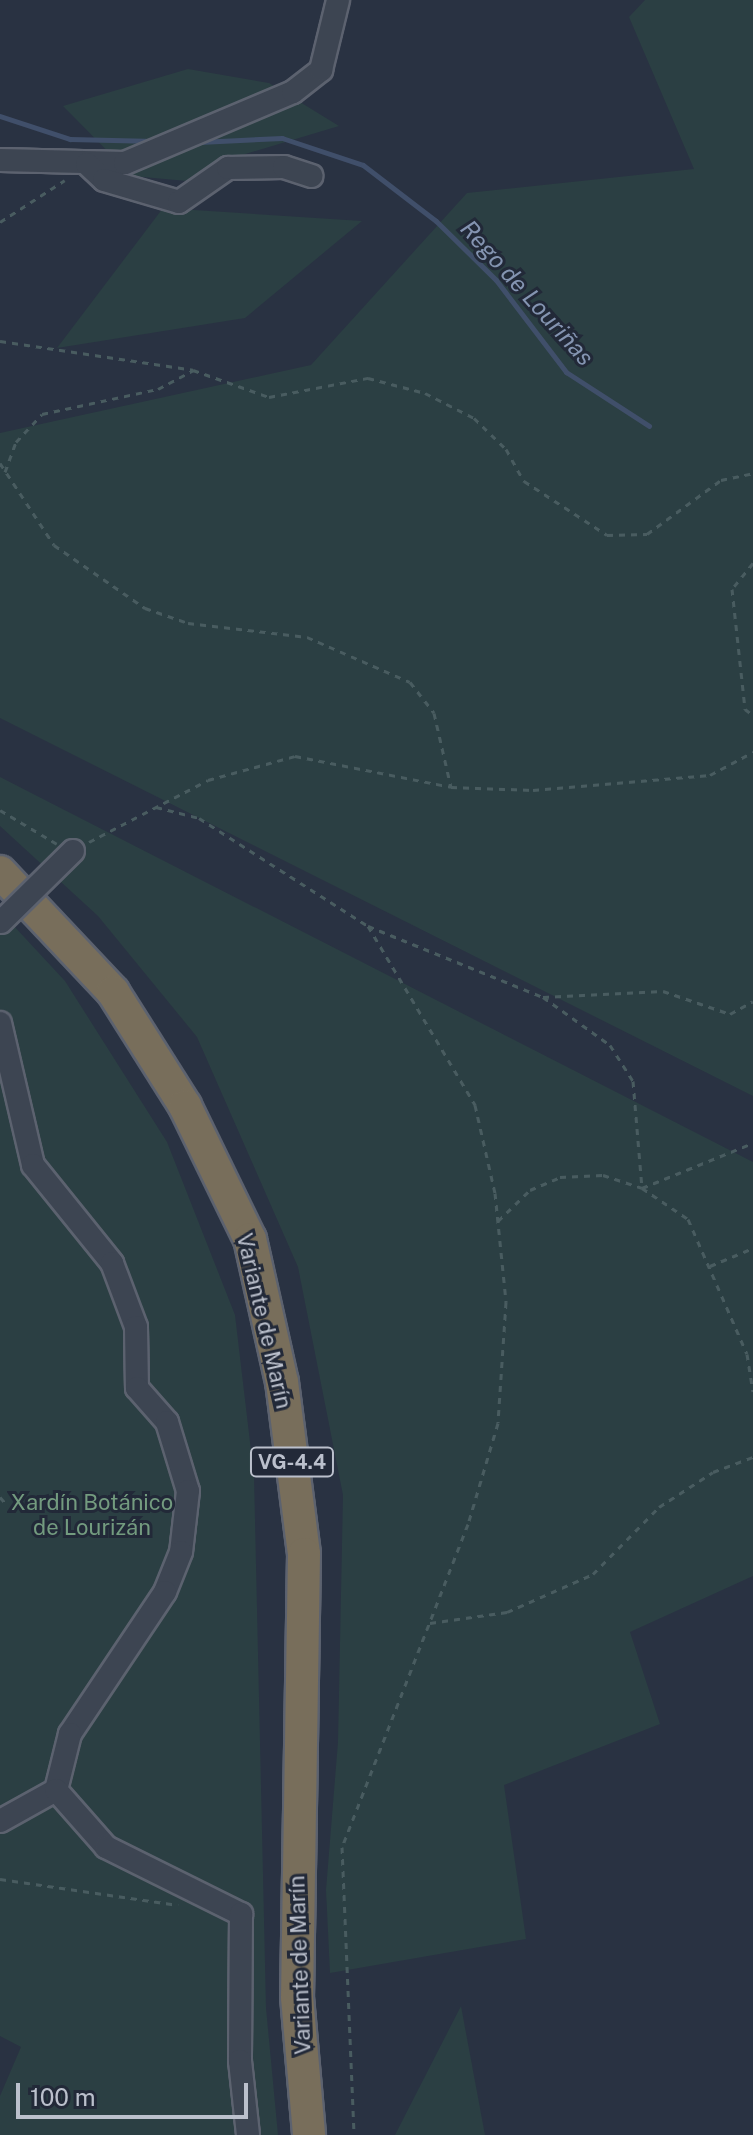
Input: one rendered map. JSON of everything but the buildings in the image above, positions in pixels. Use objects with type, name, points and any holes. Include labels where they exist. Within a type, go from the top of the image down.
[{"type":"highway","name":"Variante de Marín","points":[[0,872],[113,992],[185,1106],[250,1239],[282,1382],[304,1554],[297,1997],[309,2135]]},
{"type":"street","points":[[0,160],[87,164],[156,154],[311,83],[330,52],[338,0]]},
{"type":"street","points":[[87,164],[104,180],[179,202],[228,168],[284,167],[312,176]]},
{"type":"street","points":[[1,923],[73,851]]},
{"type":"street","points":[[0,1023],[33,1165],[112,1263],[136,1327],[137,1388],[167,1422],[188,1491],[181,1552],[165,1592],[70,1734],[56,1790],[0,1821]]},
{"type":"street","points":[[56,1790],[106,1847],[241,1914],[240,2061],[248,2135]]},
{"type":"path","points":[[1,220],[87,164]]},
{"type":"path","points":[[0,341],[193,370],[269,397],[368,378],[425,393],[474,418],[506,449],[524,481],[607,535],[647,534],[721,480],[753,473]]},
{"type":"path","points":[[5,473],[16,442],[42,414],[158,389],[193,370]]},
{"type":"path","points":[[0,463],[54,545],[145,608],[188,623],[307,637],[410,682],[434,713],[451,787]]},
{"type":"path","points":[[753,563],[732,589],[745,709],[753,715]]},
{"type":"path","points":[[0,810],[73,851],[208,780],[295,756],[451,787],[533,790],[710,775],[753,752]]},
{"type":"path","points":[[156,807],[199,818],[368,926],[543,997],[610,1045],[633,1081],[642,1188]]},
{"type":"path","points":[[354,2135],[342,1847],[430,1623],[498,1423],[506,1302],[498,1221],[475,1105],[368,926]]},
{"type":"path","points":[[543,997],[663,991],[730,1014],[753,1001]]},
{"type":"path","points":[[642,1188],[753,1143]]},
{"type":"path","points":[[498,1221],[530,1190],[560,1177],[603,1175],[642,1188],[688,1219],[747,1354],[753,1392]]},
{"type":"path","points":[[710,1266],[753,1248]]},
{"type":"path","points":[[430,1623],[507,1612],[593,1574],[659,1507],[753,1457]]},
{"type":"path","points":[[0,1497],[6,1504]]},
{"type":"path","points":[[0,1879],[181,1905]]},
{"type":"green space","points":[[645,0],[753,0],[753,1096],[0,718],[0,433],[311,365],[467,193],[694,169],[629,17]]},
{"type":"green space","points":[[188,69],[269,83],[339,126],[242,155],[187,181],[132,176],[63,106]]},
{"type":"green space","points":[[163,208],[362,221],[245,318],[57,348]]},
{"type":"green space","points":[[0,777],[753,1162],[753,1576],[630,1632],[660,1724],[504,1785],[526,1939],[330,1973],[326,1890],[338,1742],[343,1495],[298,1267],[197,1037],[98,916],[0,826]]},
{"type":"green space","name":"Xardín Botánico de Lourizán","points":[[0,911],[65,981],[167,1142],[235,1315],[254,1476],[266,2008],[278,2135],[0,2135],[0,2096],[21,2047],[0,2036]]},
{"type":"green space","points":[[461,2006],[485,2135],[395,2135]]},
{"type":"waterway","name":"Rego de Louriñas","points":[[0,116],[70,139],[155,141]]},
{"type":"waterway","name":"Rego de Louriñas","points":[[199,142],[282,138],[363,165],[436,221],[496,280],[566,372],[649,426]]}]
